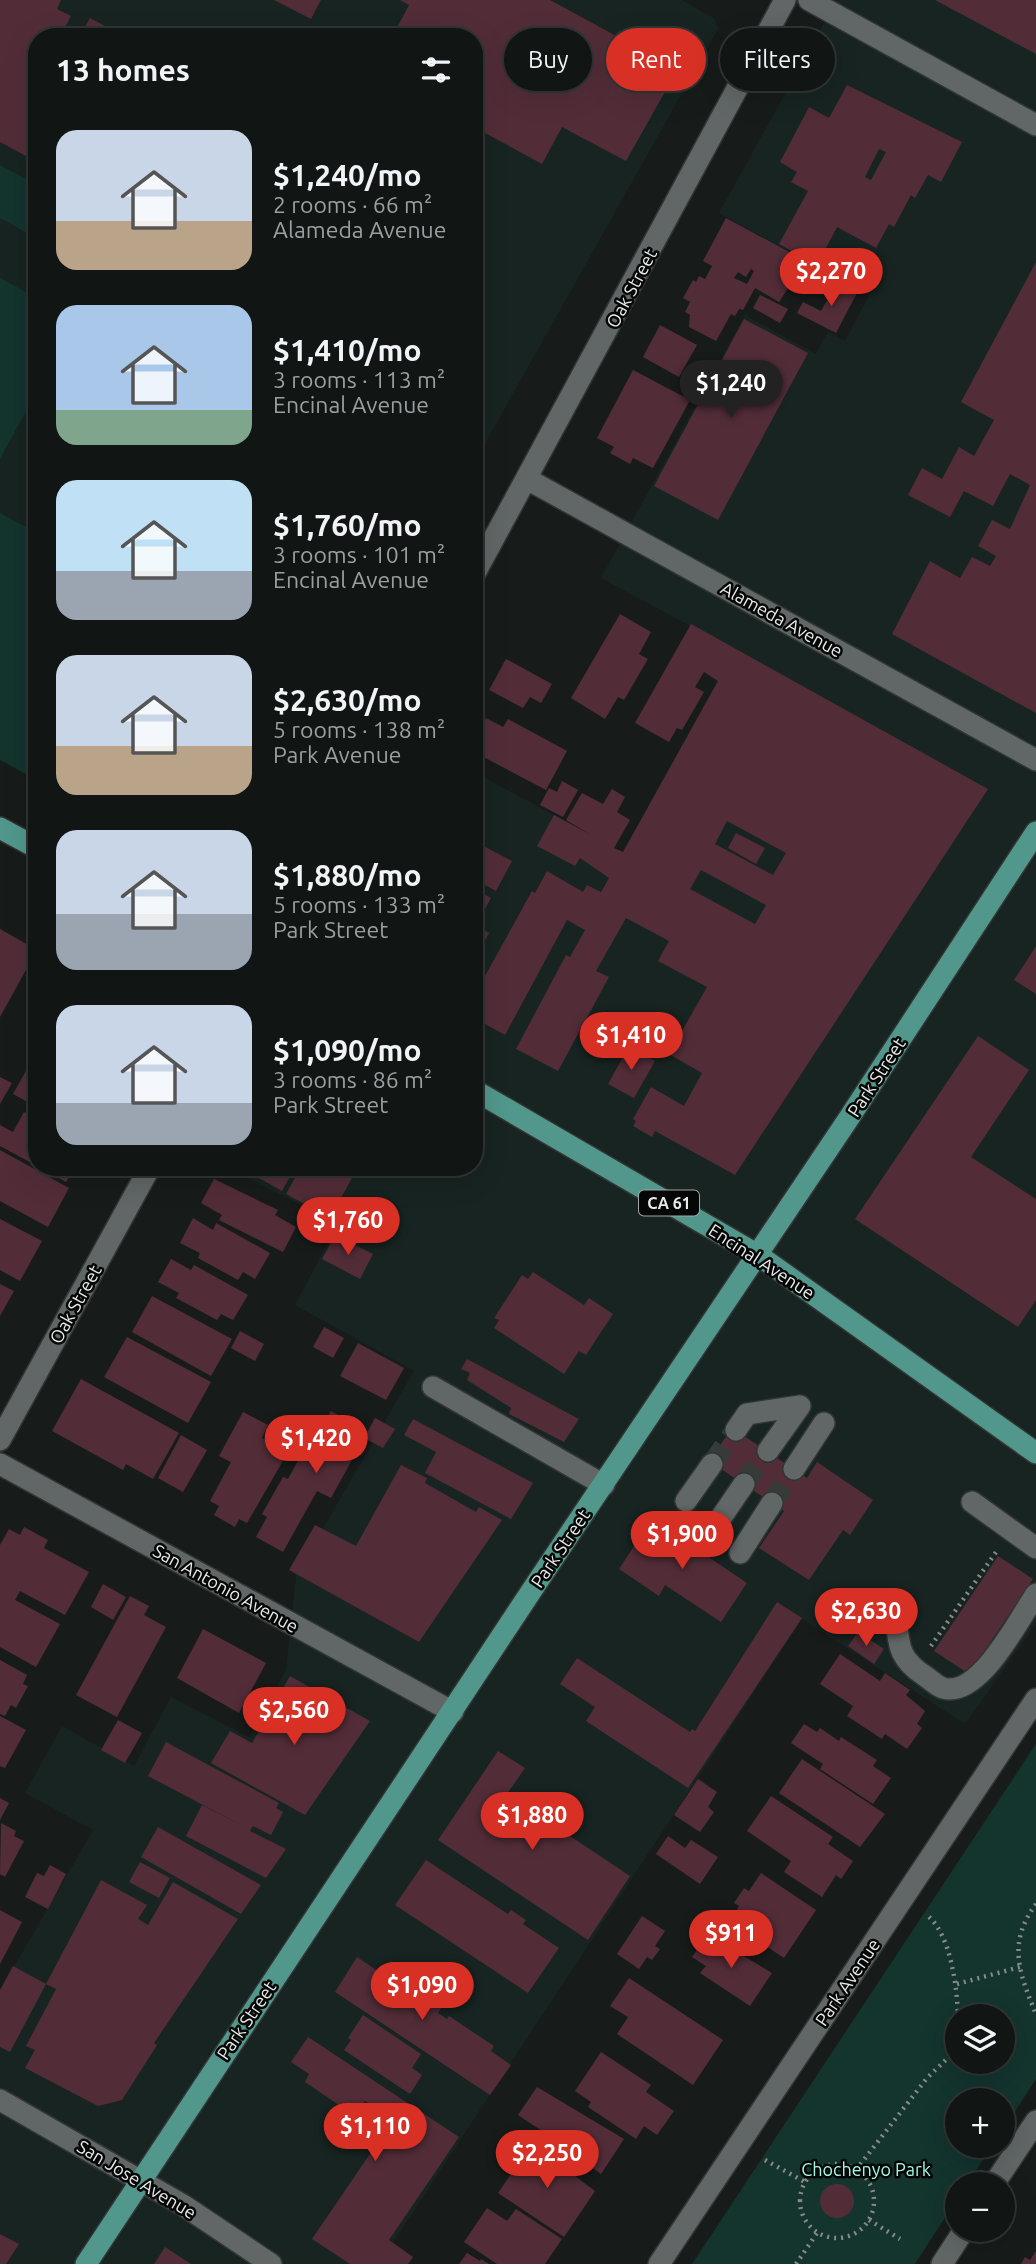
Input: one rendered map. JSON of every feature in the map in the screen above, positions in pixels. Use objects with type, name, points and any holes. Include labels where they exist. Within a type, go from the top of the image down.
[{"type":"main road","points":[[0,828],[28,843]]},
{"type":"main road","name":"Park Street","points":[[86,2264],[758,1255],[1036,832]]},
{"type":"main road","name":"Encinal Avenue","points":[[483,1095],[758,1255],[1036,1453]]},
{"type":"street","name":"Oak Street","points":[[483,559],[785,0]]},
{"type":"street","points":[[809,0],[1036,125]]},
{"type":"street","name":"Alameda Avenue","points":[[527,480],[1036,760]]},
{"type":"street","name":"Oak Street","points":[[0,1440],[145,1176]]},
{"type":"street","points":[[433,1388],[604,1485]]},
{"type":"street","points":[[736,1430],[747,1414],[800,1406],[768,1451]]},
{"type":"street","points":[[794,1469],[824,1423]]},
{"type":"street","name":"San Antonio Avenue","points":[[0,1464],[453,1712]]},
{"type":"street","points":[[686,1501],[712,1464]]},
{"type":"street","points":[[714,1528],[744,1485]]},
{"type":"street","points":[[972,1502],[1036,1548]]},
{"type":"street","points":[[740,1553],[772,1503]]},
{"type":"street","points":[[895,1618],[899,1651],[915,1670],[943,1688],[957,1689],[982,1675],[1036,1594]]},
{"type":"street","name":"Park Avenue","points":[[659,2264],[1036,1699]]},
{"type":"street","name":"San Jose Avenue","points":[[0,2100],[142,2180],[271,2264]]},
{"type":"street","points":[[1002,2172],[1036,2120]]},
{"type":"street","points":[[942,2264],[956,2242]]},
{"type":"path","points":[[915,1670],[1012,1529]]},
{"type":"path","points":[[1036,1904],[1023,1922],[1017,1955],[1036,2014]]},
{"type":"path","points":[[929,1917],[938,1925],[957,1984],[958,2004]]},
{"type":"path","points":[[957,1984],[1020,1967]]},
{"type":"path","points":[[856,2170],[927,2078],[945,2061]]},
{"type":"path","points":[[765,2160],[805,2182]]},
{"type":"path","points":[[828,2165],[842,2165],[856,2170],[866,2179],[873,2192],[873,2207],[869,2220],[859,2231],[845,2237],[831,2238],[817,2233],[806,2223],[801,2210],[800,2196],[805,2182],[814,2171],[828,2165]]},
{"type":"path","points":[[869,2220],[900,2239]]},
{"type":"path","points":[[796,2264],[817,2233]]},
{"type":"shaded area","points":[[0,0],[682,0],[714,18],[718,29],[706,50],[706,28],[606,28],[606,91],[683,91],[483,447],[483,28],[28,28],[28,775],[0,760]]},
{"type":"shaded area","points":[[837,0],[1036,0],[1036,1624],[965,1724],[802,1619],[379,2264],[0,2264],[0,1991],[93,1830],[25,1793],[62,1726],[134,1766],[171,1697],[249,1737],[286,1670],[296,1575],[414,1371],[295,1305],[338,1224],[245,1176],[483,1176],[483,777],[623,852],[735,650],[601,578],[745,315],[816,354],[828,332],[845,341],[869,295],[719,213],[787,91],[835,91],[835,28],[821,28]]},
{"type":"green space","points":[[0,165],[28,180],[28,234],[0,218]]},
{"type":"green space","points":[[0,278],[28,293],[28,408],[0,459]]},
{"type":"green space","points":[[0,513],[28,528],[28,775],[0,760]]},
{"type":"green space","name":"Chochenyo Park","points":[[1036,1744],[1036,2079],[1015,2111],[1015,2088],[945,2088],[945,2158],[984,2158],[975,2172],[945,2172],[945,2218],[915,2264],[692,2264]]},
{"type":"building","points":[[0,0],[61,0],[57,9],[71,16],[65,28],[28,28],[28,157],[0,142]]},
{"type":"building","points":[[274,0],[321,0],[311,19]]},
{"type":"building","points":[[400,0],[550,0],[606,30],[606,91],[665,91],[626,161],[562,127],[542,164],[483,132],[483,28],[397,28],[409,5]]},
{"type":"building","points":[[935,0],[1036,0],[1036,54]]},
{"type":"building","points":[[90,18],[108,28],[84,28]]},
{"type":"building","points":[[847,85],[962,142],[941,182],[928,175],[915,198],[911,195],[894,227],[889,224],[876,248],[837,227],[817,265],[779,244],[808,191],[791,182],[797,172],[780,162],[809,107],[829,118]],"holes":[[[879,149],[886,152],[871,180],[865,177]]]},
{"type":"building","points":[[726,218],[806,261],[779,302],[755,288],[743,310],[739,309],[735,316],[731,314],[716,341],[689,327],[690,315],[685,312],[690,302],[683,298],[693,280],[696,282],[699,276],[705,279],[712,266],[703,261]],"holes":[[[751,269],[754,271],[747,284],[734,278],[738,272],[746,277]]]},
{"type":"building","points":[[1036,262],[1036,713],[892,634],[930,561],[960,578],[972,557],[990,566],[996,556],[978,546],[992,520],[1010,529],[1030,485],[1010,474],[993,506],[964,491],[950,517],[908,495],[922,468],[942,479],[959,447],[974,456],[994,420],[961,402]]},
{"type":"building","points":[[838,280],[858,291],[836,333],[797,313],[803,302],[821,311]]},
{"type":"building","points":[[760,295],[788,309],[780,323],[753,308]]},
{"type":"building","points":[[744,319],[808,353],[718,520],[654,486]]},
{"type":"building","points":[[660,325],[697,345],[679,377],[643,357]]},
{"type":"building","points":[[633,370],[690,400],[653,468],[633,458],[630,464],[610,453],[614,447],[597,438]]},
{"type":"building","points":[[620,614],[651,632],[639,654],[648,659],[624,700],[618,697],[605,719],[571,698]]},
{"type":"building","points":[[691,624],[988,789],[735,1175],[655,1131],[652,1137],[633,1126],[636,1121],[633,1119],[651,1087],[684,1106],[702,1073],[669,1054],[707,987],[658,961],[669,941],[626,918],[596,971],[609,977],[558,1071],[516,1049],[566,955],[570,957],[585,930],[567,920],[505,1035],[483,1023],[483,980],[532,891],[535,893],[547,871],[583,892],[587,885],[601,892],[609,878],[580,858],[575,866],[537,846],[554,815],[591,835],[566,820],[582,793],[603,804],[612,789],[625,797],[617,812],[630,820],[614,848],[623,852],[718,681],[704,672],[695,687],[704,692],[682,730],[677,728],[669,742],[635,723]],"holes":[[[727,821],[786,853],[773,875],[715,844]],[[701,870],[766,905],[755,924],[690,889]]]},
{"type":"building","points":[[506,659],[552,684],[541,703],[530,697],[523,708],[489,690]]},
{"type":"building","points":[[486,718],[503,727],[508,719],[567,751],[546,790],[483,757],[483,725]]},
{"type":"building","points":[[562,781],[578,790],[563,817],[540,805],[549,788],[557,792]]},
{"type":"building","points":[[736,833],[765,848],[756,864],[728,848]]},
{"type":"building","points":[[483,846],[512,861],[496,891],[483,884]]},
{"type":"building","points":[[483,894],[491,898],[483,912]]},
{"type":"building","points":[[0,929],[28,945],[28,966],[0,1017]]},
{"type":"building","points":[[483,930],[489,933],[483,944]]},
{"type":"building","points":[[1036,946],[1036,994],[1014,980]]},
{"type":"building","points":[[978,1036],[1029,1070],[971,1157],[1036,1199],[1036,1300],[1018,1327],[855,1219]]},
{"type":"building","points":[[629,1046],[655,1061],[634,1098],[608,1084]]},
{"type":"building","points":[[28,1067],[28,1102],[13,1094]]},
{"type":"building","points":[[0,1077],[12,1083],[0,1104]]},
{"type":"building","points":[[24,1112],[28,1114],[28,1161],[0,1146],[0,1125],[13,1132]]},
{"type":"building","points":[[0,1150],[28,1165],[28,1176],[47,1176],[69,1188],[48,1227],[0,1201]]},
{"type":"building","points":[[55,1176],[70,1176],[66,1182]]},
{"type":"building","points":[[255,1176],[290,1176],[282,1191]]},
{"type":"building","points":[[296,1176],[353,1176],[330,1218],[286,1194]]},
{"type":"building","points":[[214,1179],[278,1210],[275,1215],[296,1227],[283,1252],[219,1220],[222,1215],[201,1203]]},
{"type":"building","points":[[193,1218],[213,1230],[216,1223],[270,1253],[255,1279],[243,1272],[238,1280],[198,1258],[200,1253],[180,1243]]},
{"type":"building","points":[[0,1219],[42,1241],[20,1281],[0,1270]]},
{"type":"building","points":[[335,1235],[373,1254],[360,1279],[322,1259]]},
{"type":"building","points":[[171,1259],[191,1270],[194,1265],[248,1295],[233,1320],[221,1314],[217,1320],[176,1298],[179,1293],[158,1282]]},
{"type":"building","points":[[533,1272],[584,1305],[589,1298],[613,1314],[586,1355],[579,1351],[564,1374],[494,1328],[499,1320],[494,1318],[522,1275],[528,1279]]},
{"type":"building","points":[[0,1284],[14,1291],[0,1316]]},
{"type":"building","points":[[152,1296],[232,1339],[211,1376],[132,1332]]},
{"type":"building","points":[[324,1327],[344,1338],[333,1358],[313,1347]]},
{"type":"building","points":[[240,1331],[264,1344],[255,1361],[231,1348]]},
{"type":"building","points":[[127,1337],[211,1382],[188,1423],[104,1377]]},
{"type":"building","points":[[358,1343],[404,1368],[386,1400],[340,1376]]},
{"type":"building","points":[[467,1359],[579,1419],[564,1442],[509,1414],[511,1408],[467,1380],[470,1373],[461,1369]]},
{"type":"building","points":[[81,1379],[179,1433],[153,1479],[126,1464],[123,1470],[52,1431]]},
{"type":"building","points":[[331,1411],[368,1431],[375,1418],[395,1429],[383,1448],[364,1438],[331,1498],[317,1491],[283,1552],[256,1537],[267,1517],[262,1514],[283,1477],[288,1479],[314,1431],[318,1433]]},
{"type":"building","points":[[243,1412],[268,1425],[262,1438],[288,1452],[247,1523],[239,1519],[235,1527],[214,1515],[219,1506],[210,1501],[231,1462],[219,1456]]},
{"type":"building","points":[[413,1419],[533,1483],[511,1519],[425,1473],[436,1452],[404,1435]]},
{"type":"building","points":[[732,1428],[807,1478],[817,1462],[873,1500],[850,1535],[843,1530],[809,1580],[759,1548],[784,1511],[709,1461]]},
{"type":"building","points":[[181,1435],[207,1450],[183,1492],[158,1478]]},
{"type":"building","points":[[401,1465],[427,1478],[425,1483],[476,1512],[479,1507],[502,1520],[419,1642],[289,1570],[315,1525],[356,1546]]},
{"type":"building","points":[[652,1519],[747,1583],[721,1622],[665,1585],[659,1596],[619,1569]]},
{"type":"building","points":[[24,1527],[48,1540],[44,1548],[89,1572],[65,1615],[20,1591],[15,1600],[60,1624],[36,1667],[0,1647],[0,1545],[9,1529],[20,1535]]},
{"type":"building","points":[[998,1556],[1033,1579],[969,1674],[934,1651]]},
{"type":"building","points":[[103,1584],[126,1597],[113,1620],[91,1607]]},
{"type":"building","points":[[130,1596],[149,1606],[144,1615],[166,1627],[117,1717],[76,1695]]},
{"type":"building","points":[[777,1602],[802,1618],[688,1788],[586,1721],[595,1707],[560,1684],[577,1658],[690,1732],[692,1729],[695,1731]]},
{"type":"building","points":[[203,1629],[266,1663],[239,1713],[177,1678]]},
{"type":"building","points":[[858,1632],[884,1649],[874,1664],[848,1646]]},
{"type":"building","points":[[840,1654],[880,1681],[885,1673],[910,1690],[906,1695],[925,1711],[917,1724],[922,1728],[907,1749],[885,1734],[882,1739],[847,1716],[853,1706],[820,1684]]},
{"type":"building","points":[[0,1660],[27,1675],[23,1684],[28,1686],[16,1708],[11,1705],[5,1716],[0,1714]]},
{"type":"building","points":[[290,1676],[370,1721],[305,1815],[211,1763],[230,1731],[252,1743]]},
{"type":"building","points":[[0,1716],[26,1730],[5,1768],[0,1766]]},
{"type":"building","points":[[118,1720],[142,1733],[125,1763],[101,1750]]},
{"type":"building","points":[[804,1724],[817,1732],[820,1728],[839,1741],[841,1737],[877,1760],[873,1766],[891,1778],[873,1804],[820,1769],[823,1764],[791,1743]]},
{"type":"building","points":[[166,1742],[279,1803],[276,1808],[283,1812],[271,1835],[253,1826],[250,1831],[286,1849],[266,1878],[186,1836],[202,1805],[245,1827],[148,1776]]},
{"type":"building","points":[[498,1751],[525,1768],[507,1794],[630,1876],[588,1940],[438,1840]]},
{"type":"building","points":[[802,1759],[885,1814],[860,1847],[779,1793]]},
{"type":"building","points":[[698,1779],[717,1792],[708,1807],[714,1812],[700,1832],[674,1815]]},
{"type":"building","points":[[771,1796],[833,1837],[828,1844],[853,1861],[841,1879],[836,1875],[822,1897],[784,1872],[791,1861],[747,1831]]},
{"type":"building","points":[[0,1798],[9,1803],[0,1820]]},
{"type":"building","points":[[1,1823],[16,1831],[14,1836],[24,1841],[5,1877],[0,1874]]},
{"type":"building","points":[[158,1827],[261,1885],[241,1914],[141,1857]]},
{"type":"building","points":[[668,1836],[685,1848],[691,1840],[718,1857],[700,1884],[656,1854]]},
{"type":"building","points":[[426,1860],[508,1914],[511,1910],[526,1920],[523,1924],[559,1948],[528,1993],[395,1905]]},
{"type":"building","points":[[140,1862],[170,1878],[159,1898],[129,1882]]},
{"type":"building","points":[[50,1865],[66,1874],[48,1909],[25,1897],[37,1873],[44,1876]]},
{"type":"building","points":[[761,1873],[816,1910],[784,1958],[729,1922],[739,1906],[734,1903],[744,1888],[749,1891]]},
{"type":"building","points":[[101,1880],[147,1905],[138,1919],[148,1925],[173,1882],[238,1919],[154,2043],[157,2045],[122,2100],[98,2106],[25,2068],[35,2050],[26,2046],[56,1989],[46,1984]]},
{"type":"building","points":[[0,1910],[22,1922],[0,1964]]},
{"type":"building","points":[[642,1916],[665,1931],[655,1946],[660,1949],[652,1960],[647,1957],[639,1969],[617,1954]]},
{"type":"building","points":[[708,1934],[772,1973],[750,2006],[700,1973],[706,1966],[692,1957]]},
{"type":"building","points":[[357,1957],[382,1974],[391,1961],[408,1972],[404,1977],[444,2004],[438,2013],[447,2019],[449,2016],[494,2046],[491,2051],[511,2065],[490,2095],[335,1992]]},
{"type":"building","points":[[13,1966],[46,1984],[10,2052],[0,2047],[0,1990]]},
{"type":"building","points":[[629,1978],[723,2040],[693,2085],[617,2034],[628,2017],[610,2006]]},
{"type":"building","points":[[363,2015],[421,2054],[412,2068],[422,2075],[410,2094],[344,2050],[351,2040],[348,2038]]},
{"type":"building","points":[[308,2037],[459,2137],[389,2240],[413,2257],[408,2264],[350,2264],[312,2239],[393,2120],[365,2101],[355,2116],[305,2082],[309,2074],[291,2062]]},
{"type":"building","points":[[601,2052],[651,2085],[646,2092],[674,2111],[657,2135],[644,2126],[636,2139],[588,2107],[591,2102],[575,2091]]},
{"type":"building","points":[[537,2087],[624,2139],[601,2174],[574,2155],[568,2164],[544,2148],[551,2137],[518,2115]]},
{"type":"building","points":[[527,2143],[557,2159],[555,2161],[595,2191],[564,2237],[498,2193],[524,2155],[520,2153]]},
{"type":"building","points":[[837,2184],[849,2189],[854,2201],[849,2213],[837,2218],[825,2213],[820,2201],[825,2189]]},
{"type":"building","points":[[487,2208],[507,2221],[516,2209],[562,2239],[545,2264],[497,2264],[464,2242]]},
{"type":"building","points":[[0,2234],[19,2244],[6,2264],[0,2264]]},
{"type":"building","points":[[165,2247],[191,2264],[154,2264]]},
{"type":"building","points":[[1036,2251],[1036,2264],[1021,2264],[1025,2257],[1030,2260]]},
{"type":"building","points":[[467,2253],[480,2261],[481,2259],[489,2264],[459,2264]]},
{"type":"tunnel","points":[[712,1464],[736,1430]]},
{"type":"tunnel","points":[[744,1484],[768,1451]]},
{"type":"tunnel","points":[[772,1503],[794,1469]]}]
